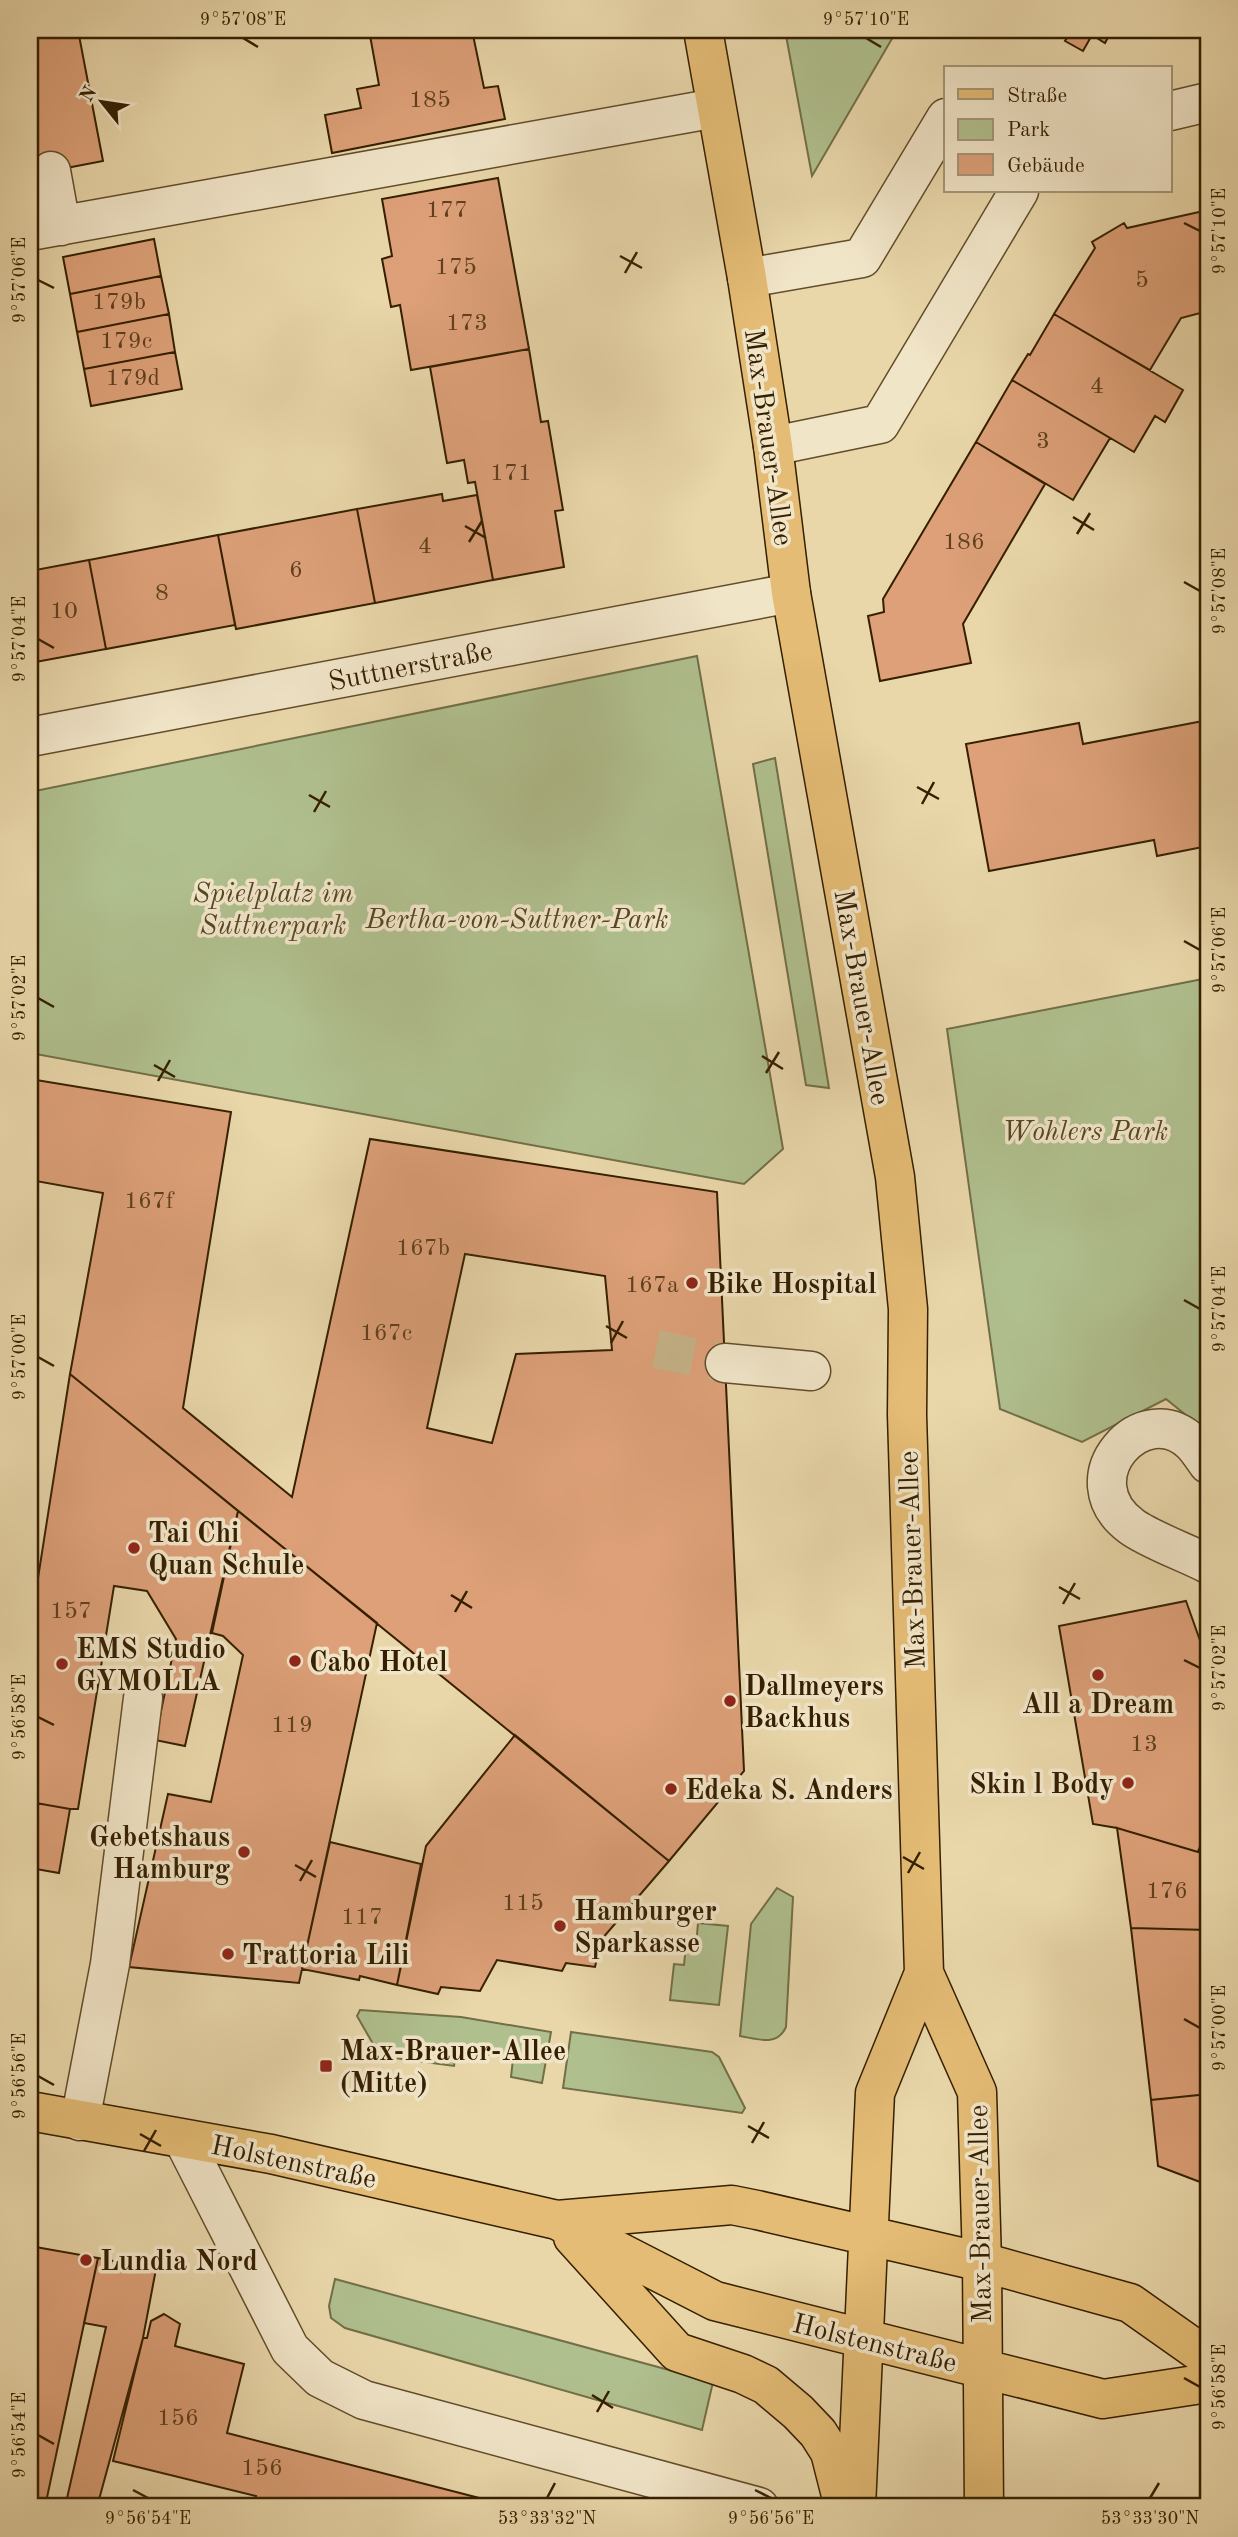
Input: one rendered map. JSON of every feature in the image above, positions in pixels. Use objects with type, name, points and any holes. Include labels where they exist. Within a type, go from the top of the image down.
[{"type":"main road","name":"Max-Brauer-Allee","points":[[703,30],[747,278],[773,446],[791,593],[895,1177],[908,1309],[907,1415],[924,1973],[977,2092],[982,2262],[984,2507]]},
{"type":"main road","name":"Max-Brauer-Allee","points":[[856,2507],[875,2093],[924,1973]]},
{"type":"main road","name":"Holstenstraße","points":[[30,2111],[271,2154],[557,2220],[715,2301],[1103,2399],[1208,2383]]},
{"type":"main road","name":"Holstenstraße","points":[[557,2220],[732,2205],[982,2262],[1129,2304],[1208,2358]]},
{"type":"main road","points":[[557,2220],[677,2352],[743,2374],[766,2385],[797,2412],[818,2433],[830,2452],[844,2507]]},
{"type":"street","points":[[1172,111],[1208,102]]},
{"type":"street","points":[[51,171],[46,228],[716,108]]},
{"type":"street","points":[[747,278],[862,258],[944,121]]},
{"type":"street","points":[[773,446],[880,424],[1018,192]]},
{"type":"street","name":"Suttnerstraße","points":[[30,737],[791,593]]},
{"type":"street","points":[[725,1363],[811,1371]]},
{"type":"street","points":[[1208,1464],[1192,1443],[1182,1436],[1164,1430],[1150,1430],[1128,1439],[1120,1446],[1111,1462],[1106,1490],[1110,1503],[1132,1527],[1208,1564]]},
{"type":"street","points":[[80,2121],[110,1964],[143,1698]]},
{"type":"street","points":[[183,2139],[290,2349],[320,2378],[363,2400],[759,2507]]},
{"type":"green space","points":[[785,30],[897,30],[812,176]]},
{"type":"green space","name":"Bertha-von-Suttner-Park","points":[[697,656],[783,1149],[744,1184],[30,1053],[30,792]]},
{"type":"green space","points":[[775,758],[829,1088],[806,1085],[753,764]]},
{"type":"green space","name":"Wohlers Park","points":[[1208,978],[1208,1433],[1166,1399],[1082,1442],[1000,1409],[947,1029]]},
{"type":"green space","points":[[777,1888],[793,1897],[786,2027],[778,2037],[760,2040],[740,2036],[751,1924]]},
{"type":"green space","points":[[698,1923],[728,1926],[719,2005],[670,2000],[674,1964],[684,1965],[686,1945],[696,1946]]},
{"type":"green space","points":[[360,2010],[461,2017],[551,2032],[542,2083],[511,2077],[513,2059],[457,2049],[454,2066],[380,2056],[357,2016]]},
{"type":"green space","points":[[571,2032],[712,2052],[719,2057],[745,2108],[742,2113],[563,2088]]},
{"type":"green space","points":[[335,2279],[713,2382],[702,2430],[345,2328],[331,2318],[329,2306]]},
{"type":"building","points":[[30,30],[78,30],[103,161],[30,175]]},
{"type":"building","points":[[369,30],[472,30],[484,88],[498,86],[505,119],[332,153],[325,115],[361,108],[357,89],[379,85]]},
{"type":"building","points":[[1072,30],[1112,30],[1105,43],[1092,35],[1083,51],[1065,41]]},
{"type":"building","points":[[498,178],[529,349],[411,370],[400,305],[391,307],[382,259],[392,256],[382,199]]},
{"type":"building","points":[[1208,210],[1208,311],[1181,318],[1150,370],[1054,314],[1095,248],[1092,242],[1124,223],[1127,228]]},
{"type":"building","points":[[154,239],[161,276],[70,294],[63,257]]},
{"type":"building","points":[[161,276],[169,314],[77,332],[70,294]]},
{"type":"building","points":[[169,314],[175,352],[84,369],[77,332]]},
{"type":"building","points":[[1054,314],[1183,390],[1165,422],[1155,416],[1134,452],[1012,380]]},
{"type":"building","points":[[529,349],[541,422],[548,421],[563,510],[555,511],[564,567],[493,580],[475,482],[468,483],[464,460],[447,463],[430,367]]},
{"type":"building","points":[[175,352],[182,389],[91,406],[84,369]]},
{"type":"building","points":[[1012,380],[1110,438],[1073,500],[976,442]]},
{"type":"building","points":[[976,442],[1045,484],[963,624],[971,663],[880,681],[868,616],[884,612],[883,599]]},
{"type":"building","points":[[442,494],[443,501],[477,495],[493,580],[375,603],[357,509]]},
{"type":"building","points":[[357,509],[375,603],[236,629],[218,535]]},
{"type":"building","points":[[218,535],[235,625],[106,649],[89,560]]},
{"type":"building","points":[[89,560],[106,649],[30,663],[30,571]]},
{"type":"building","points":[[1208,720],[1208,846],[1157,856],[1154,840],[989,871],[966,744],[1079,723],[1083,744]]},
{"type":"building","points":[[30,1079],[231,1112],[183,1408],[292,1497],[370,1139],[717,1192],[744,1771],[669,1861],[70,1374],[103,1193],[30,1180]],"holes":[[[465,1254],[605,1276],[612,1350],[516,1354],[492,1443],[427,1428]]]},
{"type":"building","points":[[70,1374],[238,1511],[185,1746],[155,1740],[176,1639],[147,1591],[114,1586],[78,1809],[30,1802],[30,1629]]},
{"type":"building","points":[[238,1511],[377,1623],[299,1983],[129,1967],[168,1794],[211,1802],[243,1655],[223,1636],[212,1633]]},
{"type":"building","points":[[1186,1601],[1208,1663],[1208,1843],[1202,1841],[1198,1852],[1117,1828],[1093,1824],[1059,1626]]},
{"type":"building","points":[[515,1735],[669,1861],[601,1940],[595,1967],[566,1963],[562,1971],[497,1960],[480,1991],[441,1987],[438,1994],[397,1985],[426,1846]]},
{"type":"building","points":[[36,1803],[70,1809],[59,1873],[30,1868],[30,1835]]},
{"type":"building","points":[[1117,1828],[1198,1852],[1202,1841],[1208,1843],[1208,1930],[1131,1928]]},
{"type":"building","points":[[330,1842],[421,1864],[397,1985],[360,1976],[359,1980],[302,1969]]},
{"type":"building","points":[[1131,1928],[1208,1930],[1208,2094],[1151,2100]]},
{"type":"building","points":[[1208,2094],[1208,2185],[1158,2166],[1151,2100]]},
{"type":"building","points":[[30,2246],[98,2258],[45,2507],[30,2507]]},
{"type":"building","points":[[98,2258],[156,2269],[143,2338],[97,2507],[65,2507],[106,2327],[84,2323]]},
{"type":"building","points":[[164,2314],[180,2324],[175,2346],[244,2364],[227,2433],[491,2501],[489,2507],[253,2507],[256,2496],[113,2461],[143,2338],[147,2338],[151,2321]]},
{"type":"tunnel","points":[[656,1349],[725,1363]]},
{"type":"place","name":"Bike Hospital","points":[[692,1283]]},
{"type":"place","name":"Tai Chi Quan Schule","points":[[134,1548]]},
{"type":"place","name":"Cabo Hotel","points":[[295,1661]]},
{"type":"place","name":"EMS Studio GYMOLLA","points":[[62,1664]]},
{"type":"place","name":"All a Dream","points":[[1098,1675]]},
{"type":"place","name":"Dallmeyers Backhus","points":[[730,1701]]},
{"type":"place","name":"Skin l Body","points":[[1128,1783]]},
{"type":"place","name":"Edeka S. Anders","points":[[671,1789]]},
{"type":"place","name":"Gebetshaus Hamburg","points":[[244,1852]]},
{"type":"place","name":"Hamburger Sparkasse","points":[[560,1926]]},
{"type":"place","name":"Trattoria Lili","points":[[228,1954]]},
{"type":"place","name":"Max-Brauer-Allee (Mitte)","points":[[326,2066]]},
{"type":"place","name":"Lundia Nord","points":[[86,2260]]},
{"type":"park label","name":"Spielplatz im Suttnerpark","points":[[273,908]]}]
